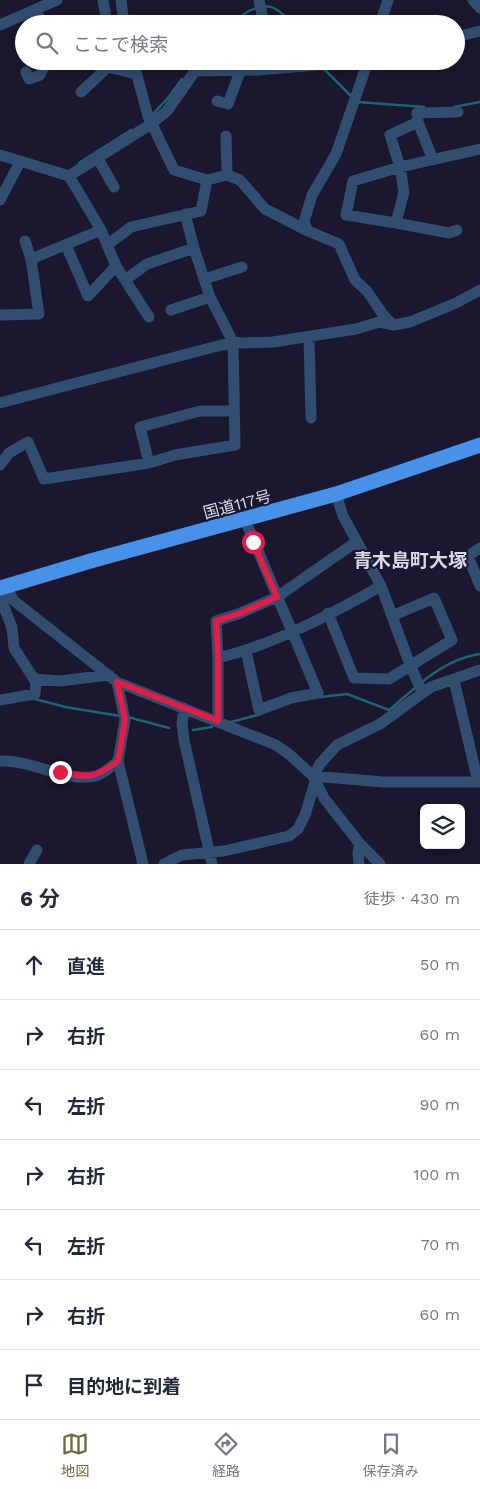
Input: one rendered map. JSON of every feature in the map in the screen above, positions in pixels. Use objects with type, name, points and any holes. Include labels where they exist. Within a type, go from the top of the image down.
[{"type":"highway","name":"国道117号","points":[[0,589],[94,560],[336,494],[480,445]]},
{"type":"street","points":[[23,15],[57,0]]},
{"type":"street","points":[[103,0],[106,15]]},
{"type":"street","points":[[121,0],[123,15]]},
{"type":"street","points":[[383,15],[388,0]]},
{"type":"street","points":[[473,0],[480,8]]},
{"type":"street","points":[[37,9],[38,15]]},
{"type":"street","points":[[0,25],[15,19]]},
{"type":"street","points":[[465,35],[480,31]]},
{"type":"street","points":[[26,72],[30,79],[40,74],[42,70]]},
{"type":"street","points":[[81,92],[105,70]]},
{"type":"street","points":[[120,70],[136,74]]},
{"type":"street","points":[[135,70],[149,121],[174,170],[207,180],[226,175],[240,180],[265,209],[308,231],[339,244],[355,280],[368,291],[384,316],[394,325]]},
{"type":"street","points":[[69,176],[166,111],[195,71],[204,70]]},
{"type":"street","points":[[216,101],[228,104],[241,70]]},
{"type":"street","points":[[308,231],[304,222],[312,195],[336,154],[365,70]]},
{"type":"street","points":[[433,160],[418,122],[417,113],[458,112]]},
{"type":"street","points":[[396,223],[404,192],[400,167],[390,135],[418,122]]},
{"type":"street","points":[[226,136],[226,175]]},
{"type":"street","points":[[457,230],[449,232],[346,215],[353,181],[400,167],[480,149]]},
{"type":"street","points":[[0,155],[69,176],[101,230],[116,266],[149,317]]},
{"type":"street","points":[[97,157],[114,187]]},
{"type":"street","points":[[0,200],[20,162]]},
{"type":"street","points":[[107,245],[131,227],[202,211],[207,180]]},
{"type":"street","points":[[0,465],[9,453],[28,442],[44,479],[149,463],[175,455],[235,444],[233,342],[210,297],[185,214]]},
{"type":"street","points":[[31,259],[101,230]]},
{"type":"street","points":[[0,314],[39,314],[31,259],[25,241]]},
{"type":"street","points":[[66,245],[88,296],[116,266]]},
{"type":"street","points":[[125,280],[148,264],[194,248]]},
{"type":"street","points":[[204,279],[242,267]]},
{"type":"street","points":[[0,403],[233,342],[244,344],[273,342],[356,330],[379,322],[394,325],[410,322],[479,294]]},
{"type":"street","points":[[171,310],[210,297]]},
{"type":"street","points":[[308,337],[310,418]]},
{"type":"street","points":[[149,463],[140,426],[200,410],[234,412]]},
{"type":"street","points":[[336,494],[342,516],[381,586],[422,692]]},
{"type":"street","points":[[245,520],[318,693],[292,698],[259,710],[246,651]]},
{"type":"street","points":[[218,721],[216,621],[238,614],[277,597],[356,542]]},
{"type":"street","points":[[480,548],[468,556],[480,586]]},
{"type":"street","points":[[218,658],[246,651],[291,632],[350,604],[381,586]]},
{"type":"street","points":[[0,589],[10,594],[13,600],[113,679],[276,745],[290,755],[314,779],[324,798],[360,844],[380,864]]},
{"type":"street","points":[[0,596],[12,628],[14,648],[36,684],[35,694],[0,700]]},
{"type":"street","points":[[328,613],[354,678],[389,679],[452,640],[434,598],[392,616]]},
{"type":"street","points":[[164,864],[182,855],[224,851],[289,836],[298,829],[305,815],[314,779],[320,764],[337,745],[380,724],[431,687],[480,670]]},
{"type":"street","points":[[34,679],[113,679]]},
{"type":"street","points":[[113,679],[125,715],[118,761],[143,864]]},
{"type":"street","points":[[314,779],[383,782],[479,782],[454,680]]},
{"type":"street","points":[[184,708],[182,724],[184,740],[212,864]]},
{"type":"street","points":[[1,759],[26,763],[82,777],[95,776],[104,772],[118,761]]},
{"type":"street","points":[[359,864],[358,853],[360,844]]},
{"type":"street","points":[[28,864],[37,850]]},
{"type":"waterway","points":[[263,7],[271,7],[283,15]]},
{"type":"waterway","points":[[243,15],[257,8]]},
{"type":"waterway","points":[[325,70],[350,95]]},
{"type":"waterway","points":[[152,115],[182,79]]},
{"type":"waterway","points":[[358,102],[424,107]]},
{"type":"waterway","points":[[454,107],[480,102]]},
{"type":"waterway","points":[[79,163],[131,130]]},
{"type":"waterway","points":[[422,682],[449,664],[480,654]]},
{"type":"waterway","points":[[320,697],[347,694],[389,710],[416,687]]},
{"type":"waterway","points":[[35,699],[65,707],[120,716]]},
{"type":"waterway","points":[[231,722],[261,714]]},
{"type":"waterway","points":[[128,717],[169,728]]},
{"type":"waterway","points":[[193,730],[212,727]]},
{"type":"district","name":"青木島町大塚","points":[[410,560]]},
{"type":"route","points":[[60,772],[82,777],[95,776],[104,772],[118,761],[125,720],[117,682],[218,721],[216,621],[238,614],[277,597],[264,563],[253,542]]}]
